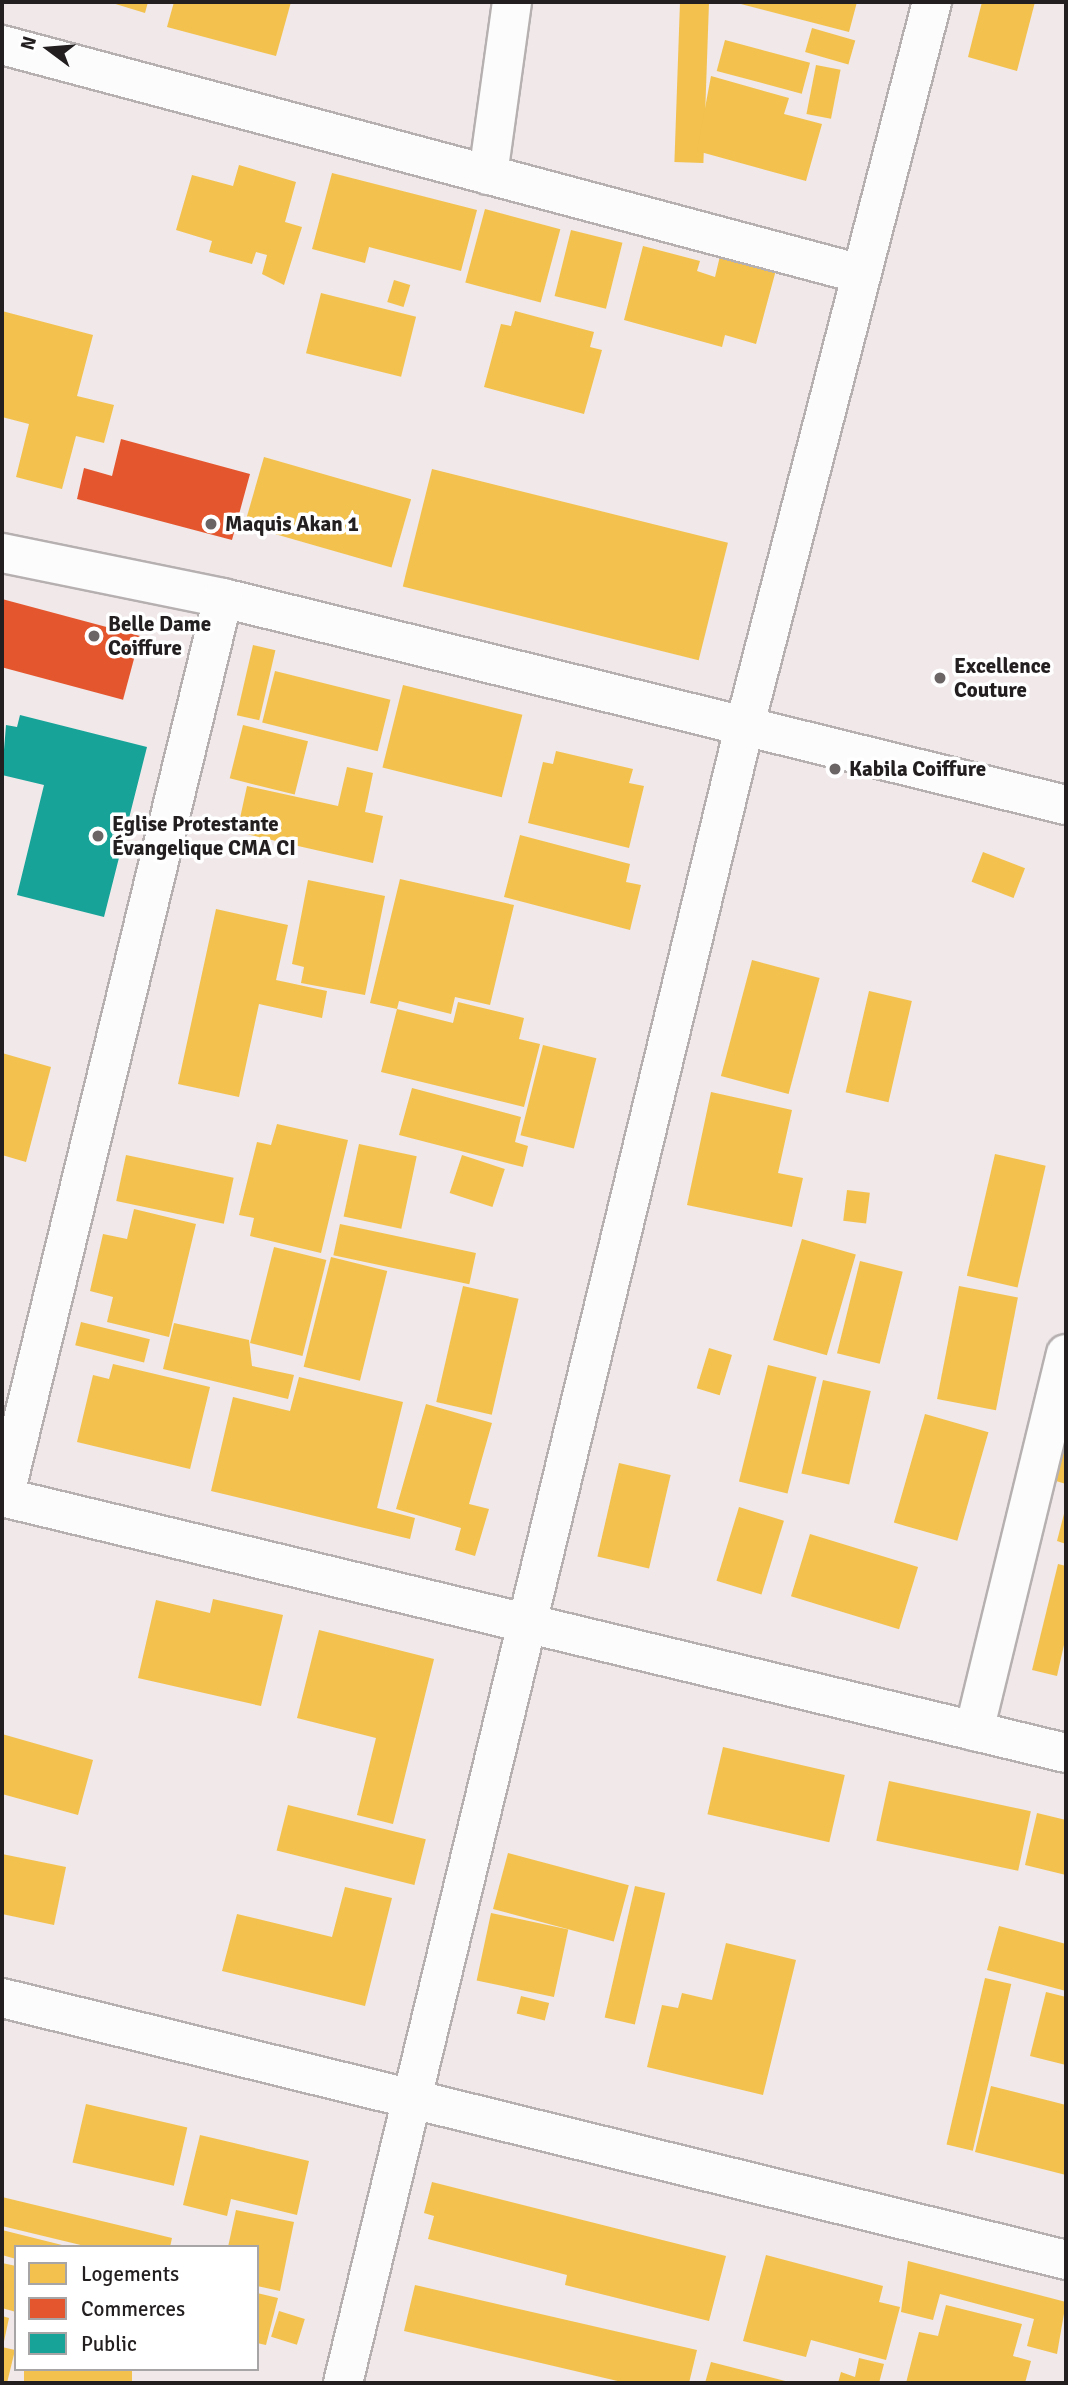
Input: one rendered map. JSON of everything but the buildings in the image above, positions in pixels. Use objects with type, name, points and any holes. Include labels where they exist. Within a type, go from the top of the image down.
[{"type":"street","points":[[488,175],[512,2]]},
{"type":"street","points":[[343,2383],[744,728],[932,2]]},
{"type":"street","points":[[2,45],[862,274]]},
{"type":"street","points":[[2,553],[223,598],[1066,805]]},
{"type":"street","points":[[223,598],[3,1497],[1066,1753]]},
{"type":"street","points":[[974,1731],[1066,1354]]},
{"type":"street","points":[[2,1998],[412,2104],[1066,2260]]},
{"type":"place","name":"Maquis Akan 1","points":[[211,524]]},
{"type":"place","name":"Belle Dame Coiffure","points":[[94,636]]},
{"type":"place","name":"Excellence Couture","points":[[940,678]]},
{"type":"place","name":"Kabila Coiffure","points":[[835,769]]},
{"type":"place","name":"Eglise Protestante Évangelique CMA CI","points":[[98,836]]}]
